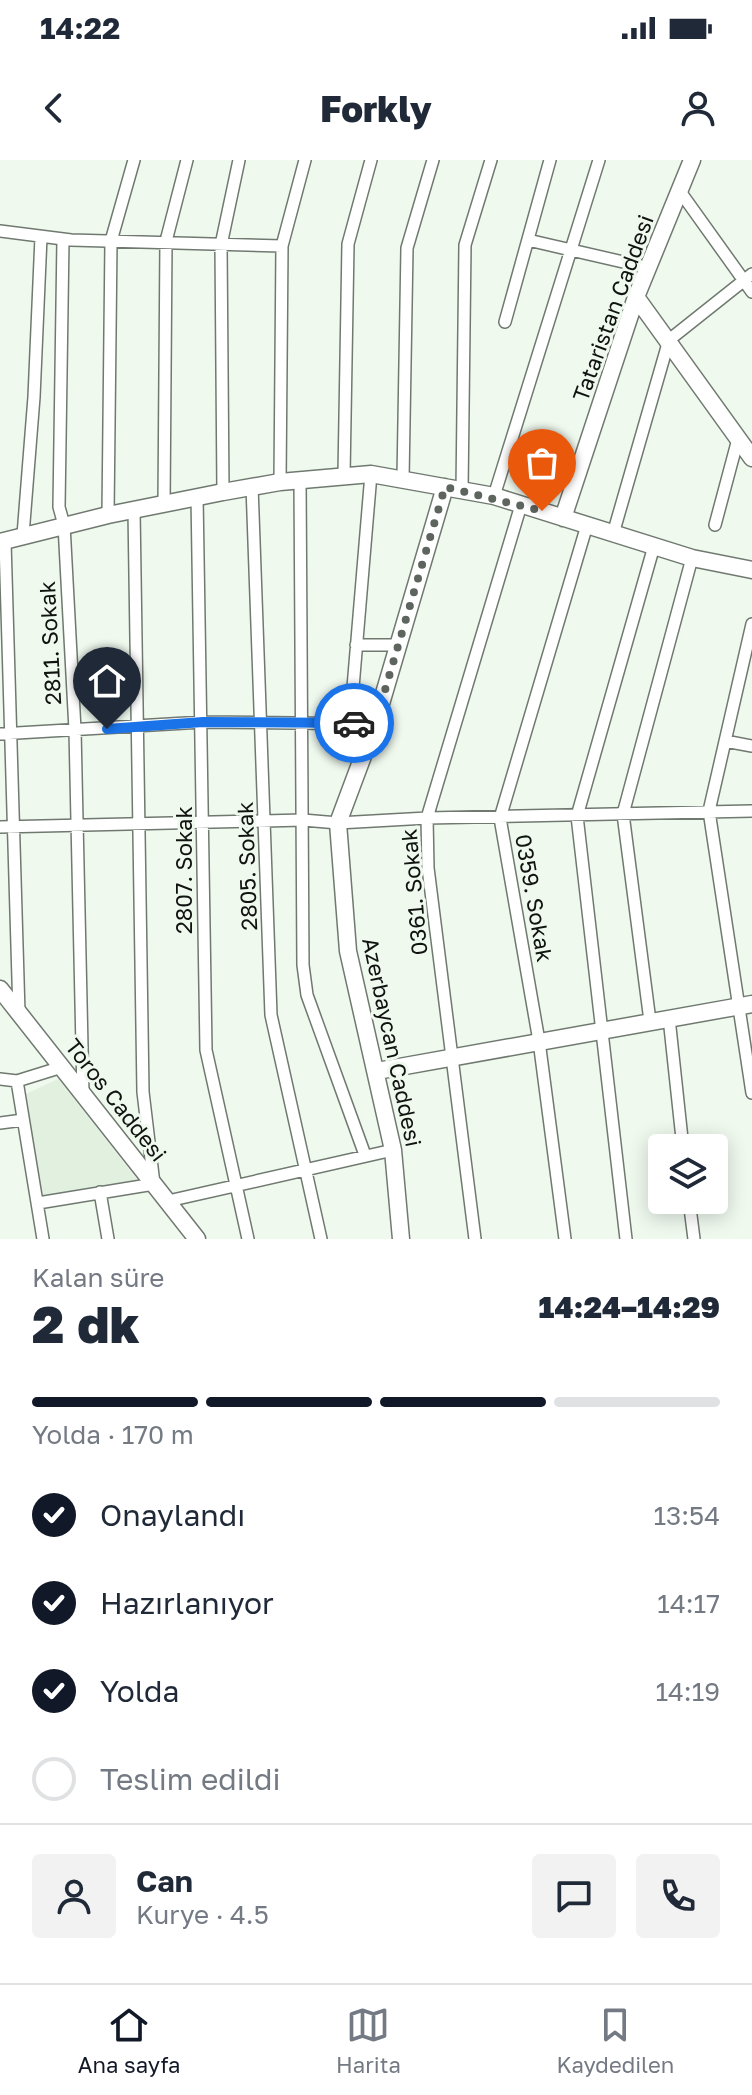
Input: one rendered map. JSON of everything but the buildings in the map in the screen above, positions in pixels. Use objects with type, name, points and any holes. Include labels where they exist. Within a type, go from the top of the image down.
[{"type":"street","points":[[108,515],[111,241],[134,160]]},
{"type":"street","points":[[164,505],[166,241],[187,160]]},
{"type":"street","points":[[223,492],[221,245],[239,160]]},
{"type":"street","points":[[280,482],[282,246],[305,160]]},
{"type":"street","points":[[344,475],[348,244],[371,160]]},
{"type":"street","points":[[403,479],[407,248],[433,160]]},
{"type":"street","points":[[462,491],[465,245],[491,160]]},
{"type":"street","points":[[505,322],[550,160]]},
{"type":"street","points":[[494,496],[599,160]]},
{"type":"street","name":"Tataristan Caddesi","points":[[563,518],[636,297],[692,160]]},
{"type":"street","points":[[679,190],[748,277],[752,292]]},
{"type":"street","points":[[0,231],[63,239],[282,246]]},
{"type":"street","points":[[23,535],[34,397],[41,237]]},
{"type":"street","name":"2811. Sokak","points":[[63,239],[59,507],[64,525],[75,730],[83,1094]]},
{"type":"street","points":[[528,240],[649,268]]},
{"type":"street","points":[[613,534],[669,340],[748,277]]},
{"type":"street","points":[[636,297],[752,458]]},
{"type":"street","points":[[715,525],[738,439]]},
{"type":"street","points":[[350,723],[371,474]]},
{"type":"street","points":[[19,1013],[14,827],[6,733],[2,542],[197,496],[280,482],[371,474],[494,496],[692,558],[752,570]]},
{"type":"street","points":[[300,480],[304,722],[303,965],[307,995],[365,1155]]},
{"type":"street","name":"2805. Sokak","points":[[252,486],[263,722],[271,1015],[321,1239]]},
{"type":"street","name":"Azerbaycan Caddesi","points":[[401,1239],[393,1150],[348,951],[338,823],[375,724],[445,487]]},
{"type":"street","name":"2807. Sokak","points":[[197,496],[206,1050],[248,1239]]},
{"type":"street","name":"0361. Sokak","points":[[475,1239],[428,868],[427,818],[521,505]]},
{"type":"street","points":[[38,1203],[154,1184],[143,1092],[134,510]]},
{"type":"street","name":"0359. Sokak","points":[[565,1239],[539,1041],[500,818],[587,525]]},
{"type":"street","points":[[626,1239],[577,816],[654,546]]},
{"type":"street","points":[[650,1021],[623,814],[692,558]]},
{"type":"street","points":[[752,624],[709,811],[745,1005],[752,1093]]},
{"type":"street","points":[[356,645],[399,645]]},
{"type":"street","points":[[6,733],[203,722],[375,724]]},
{"type":"street","points":[[725,741],[752,746]]},
{"type":"street","points":[[0,827],[303,820],[338,823],[427,818],[752,811]]},
{"type":"street","name":"Toros Caddesi","points":[[0,989],[197,1239]]},
{"type":"street","points":[[377,1071],[745,1005]]},
{"type":"street","points":[[669,1018],[681,1134]]},
{"type":"street","points":[[0,1079],[17,1081],[62,1067]]},
{"type":"street","points":[[17,1081],[43,1239]]},
{"type":"street","points":[[0,1123],[23,1120]]},
{"type":"street","points":[[168,1201],[393,1150]]},
{"type":"street","points":[[100,1192],[108,1239]]},
{"type":"street","points":[[691,1214],[694,1239]]},
{"type":"shaded area","points":[[58,1079],[139,1182],[41,1198],[26,1094]]},
{"type":"way so far","points":[[354,723],[375,724],[445,487],[494,496],[542,511]]},
{"type":"route","points":[[107,729],[203,722],[354,723]]}]
